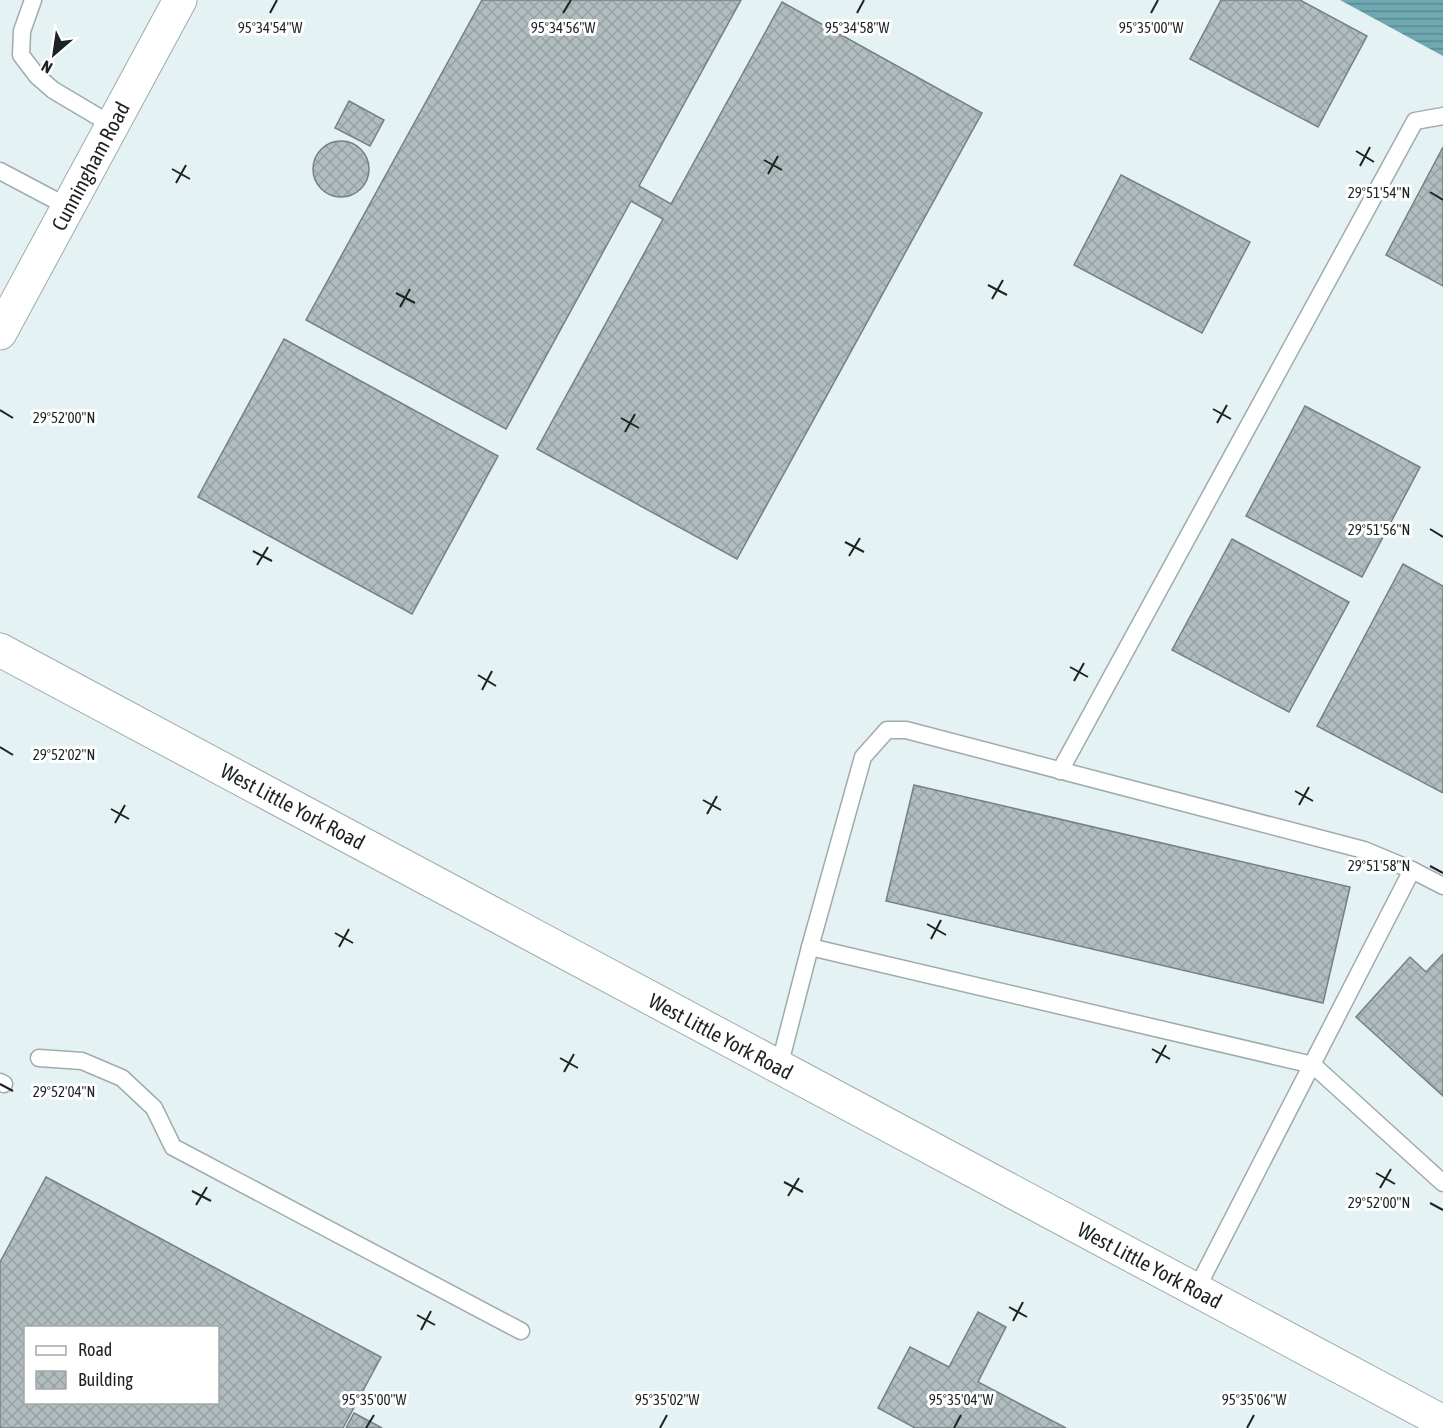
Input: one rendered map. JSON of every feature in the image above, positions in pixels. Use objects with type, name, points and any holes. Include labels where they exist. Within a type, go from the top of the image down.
[{"type":"main road","name":"Cunningham Road","points":[[0,333],[180,0]]},
{"type":"main road","name":"West Little York Road","points":[[0,650],[1443,1422]]},
{"type":"lane","points":[[33,0],[21,32],[21,55],[37,76],[53,90],[112,125]]},
{"type":"lane","points":[[1060,771],[1415,121],[1443,116]]},
{"type":"lane","points":[[0,171],[68,207]]},
{"type":"lane","points":[[779,1067],[863,757],[887,730],[906,730],[1364,850],[1443,886]]},
{"type":"lane","points":[[1196,1290],[1412,870]]},
{"type":"lane","points":[[810,947],[1313,1065],[1443,1183]]},
{"type":"lane","points":[[39,1058],[82,1061],[122,1078],[154,1108],[172,1147],[522,1331]]},
{"type":"water","points":[[1340,0],[1443,0],[1443,56]]},
{"type":"building","points":[[482,0],[741,0],[639,186],[671,204],[782,2],[982,113],[737,559],[537,449],[663,219],[631,201],[506,429],[306,320]]},
{"type":"building","points":[[1221,0],[1300,0],[1367,36],[1318,127],[1190,59]]},
{"type":"building","points":[[349,101],[384,120],[370,146],[335,128]]},
{"type":"building","points":[[336,141],[346,141],[361,149],[367,158],[369,169],[367,180],[361,189],[346,197],[336,197],[325,192],[318,185],[313,174],[313,164],[318,153],[325,146]]},
{"type":"building","points":[[1443,147],[1443,286],[1386,255]]},
{"type":"building","points":[[1121,175],[1250,242],[1202,333],[1074,265]]},
{"type":"building","points":[[284,339],[498,456],[412,614],[198,497]]},
{"type":"building","points":[[1305,406],[1420,467],[1362,577],[1246,516]]},
{"type":"building","points":[[1232,539],[1349,602],[1289,712],[1172,650]]},
{"type":"building","points":[[1403,564],[1443,586],[1443,793],[1317,726]]},
{"type":"building","points":[[914,785],[1350,887],[1323,1003],[886,901]]},
{"type":"building","points":[[1443,954],[1443,1096],[1356,1017],[1410,957],[1426,972]]},
{"type":"building","points":[[46,1177],[381,1357],[343,1428],[0,1428],[0,1262]]},
{"type":"building","points":[[978,1312],[1006,1327],[978,1382],[1066,1428],[915,1428],[878,1408],[910,1347],[949,1367]]},
{"type":"building","points":[[354,1413],[382,1428],[346,1428]]}]
